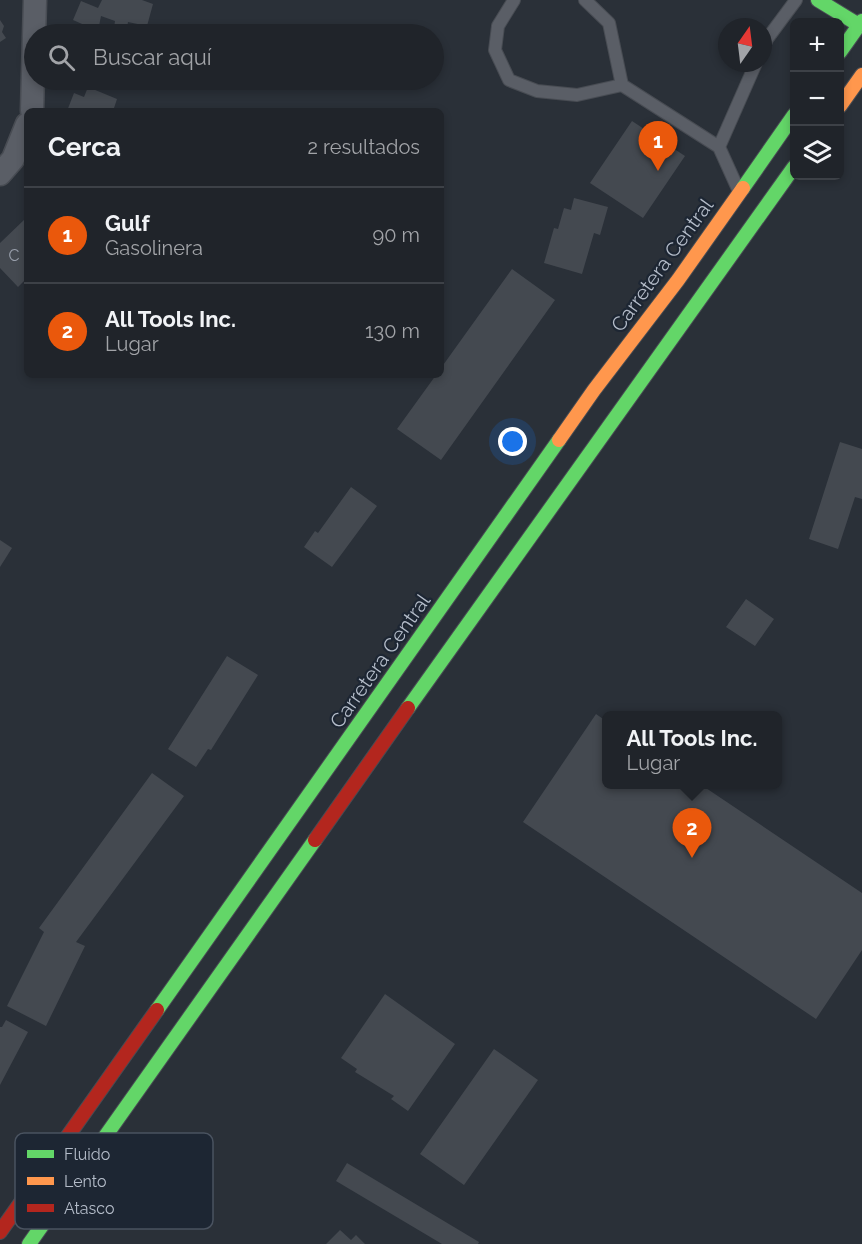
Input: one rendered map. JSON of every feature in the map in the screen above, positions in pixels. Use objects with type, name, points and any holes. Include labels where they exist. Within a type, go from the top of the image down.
[{"type":"main road","points":[[818,0],[861,24],[844,47]]},
{"type":"main road","points":[[844,100],[862,75]]},
{"type":"main road","name":"Carretera Central","points":[[70,1133],[594,390],[678,280],[790,123]]},
{"type":"main road","points":[[107,1133],[700,295],[790,174]]},
{"type":"main road","name":"Carretera Central","points":[[0,1232],[15,1211]]},
{"type":"main road","points":[[29,1244],[40,1229]]},
{"type":"street","points":[[34,24],[35,0]]},
{"type":"street","points":[[32,108],[33,90]]},
{"type":"street","points":[[0,174],[13,159],[24,132]]},
{"type":"lane","points":[[514,0],[498,26],[495,50],[509,80],[537,91],[577,95],[622,85]]},
{"type":"lane","points":[[585,0],[609,23],[622,85],[718,147],[740,193]]},
{"type":"lane","points":[[772,32],[796,0]]},
{"type":"lane","points":[[718,147],[752,72]]},
{"type":"building","points":[[102,0],[142,0],[153,4],[148,24],[128,22],[128,24],[115,24],[115,21],[101,16],[99,24],[82,24],[73,20],[81,1],[98,8]]},
{"type":"building","points":[[0,20],[4,26],[2,32],[6,38],[0,42]]},
{"type":"building","points":[[87,90],[95,90],[117,99],[114,108],[68,108],[74,93],[84,97]]},
{"type":"building","points":[[632,121],[685,156],[643,218],[590,183]]},
{"type":"building","points":[[574,198],[608,207],[600,235],[594,233],[582,274],[544,263],[554,228],[558,229],[564,208],[571,210]]},
{"type":"building","points":[[24,220],[24,281],[18,287],[0,268],[0,243]]},
{"type":"building","points":[[512,269],[555,300],[441,460],[397,429],[434,378],[444,378],[444,364]]},
{"type":"building","points":[[840,442],[862,449],[862,499],[855,497],[838,549],[809,539]]},
{"type":"building","points":[[351,487],[377,506],[332,567],[304,547],[315,531],[318,533]]},
{"type":"building","points":[[0,540],[12,548],[0,567]]},
{"type":"building","points":[[746,599],[774,619],[755,646],[726,627]]},
{"type":"building","points":[[227,656],[258,675],[211,750],[208,749],[196,767],[168,749]]},
{"type":"building","points":[[596,714],[602,718],[602,789],[707,789],[862,893],[862,950],[816,1019],[523,822]]},
{"type":"building","points":[[152,773],[184,796],[76,942],[85,946],[46,1026],[7,1006],[44,932],[39,928]]},
{"type":"building","points":[[385,994],[455,1044],[408,1111],[391,1099],[394,1096],[355,1072],[357,1069],[341,1058]]},
{"type":"building","points":[[6,1020],[28,1032],[0,1085],[0,1027]]},
{"type":"building","points":[[494,1049],[538,1080],[464,1185],[420,1154]]},
{"type":"building","points":[[347,1163],[479,1242],[478,1244],[442,1244],[336,1181]]},
{"type":"building","points":[[340,1230],[351,1240],[356,1235],[365,1244],[326,1244]]},
{"type":"traffic: fast","points":[[818,0],[859,25]]},
{"type":"traffic: fast","points":[[844,46],[862,21]]},
{"type":"traffic: fast","points":[[743,188],[790,121]]},
{"type":"traffic: fast","points":[[408,708],[790,173]]},
{"type":"traffic: fast","points":[[157,1010],[559,440]]},
{"type":"traffic: fast","points":[[108,1133],[315,840]]},
{"type":"traffic: fast","points":[[29,1244],[40,1229]]},
{"type":"traffic: slow","points":[[844,100],[862,75]]},
{"type":"traffic: slow","points":[[559,440],[743,188]]},
{"type":"traffic: jam","points":[[315,840],[408,708]]},
{"type":"traffic: jam","points":[[70,1133],[157,1010]]},
{"type":"traffic: jam","points":[[0,1232],[15,1211]]},
{"type":"place","name":"Gulf","points":[[658,171]]},
{"type":"place","name":"All Tools Inc.","points":[[692,858]]}]
